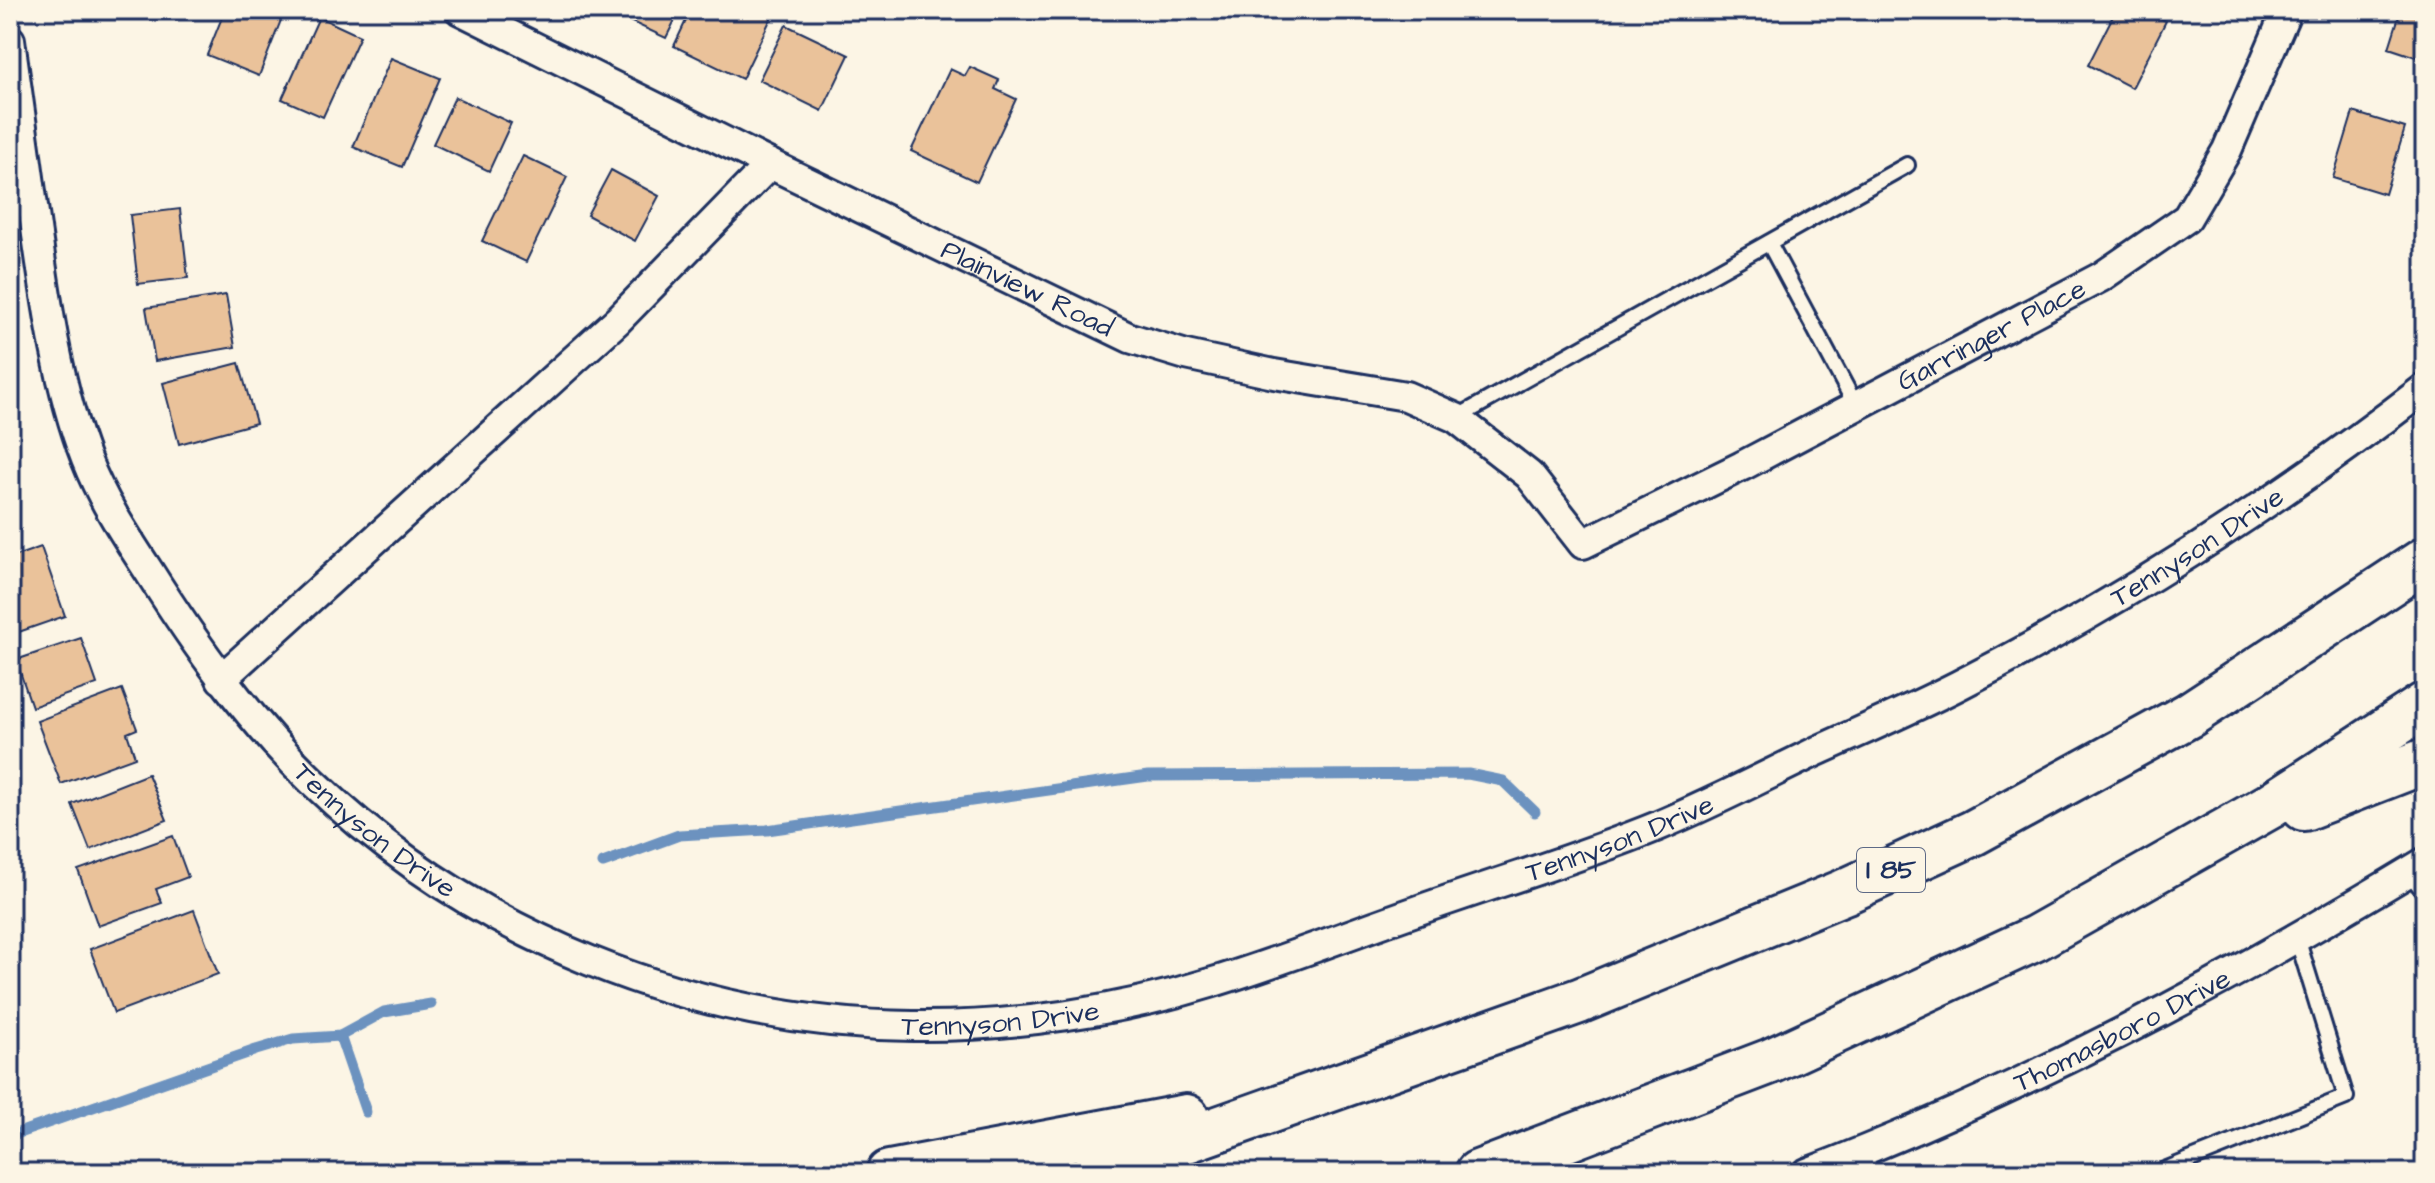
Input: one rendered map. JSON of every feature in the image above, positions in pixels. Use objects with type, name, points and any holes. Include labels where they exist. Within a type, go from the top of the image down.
[{"type":"highway","name":"I 85","points":[[1094,1173],[1579,1001],[1844,892],[1973,833],[2189,715],[2425,560]]},
{"type":"highway","points":[[1478,1173],[1771,1061],[2036,938],[2270,806],[2425,705]]},
{"type":"highway","points":[[2137,882],[2341,792],[2425,761]]},
{"type":"highway","points":[[889,1173],[1315,1094]]},
{"type":"highway","points":[[1519,1173],[1623,1119]]},
{"type":"street","name":"Plainview Road","points":[[460,10],[1130,338],[1186,355],[1274,374],[1406,396],[1456,418],[1529,475],[1583,544]]},
{"type":"street","name":"Garringer Place","points":[[1583,544],[1742,466],[2101,277],[2187,218],[2227,150],[2287,10]]},
{"type":"street","name":"Tennyson Drive","points":[[10,40],[48,312],[69,407],[88,465],[119,525],[221,679],[277,748],[346,814],[422,872],[492,916],[606,968],[714,1001],[765,1011],[867,1024],[918,1026],[994,1023],[1102,1009],[1208,984],[1658,826],[1943,692],[2103,606],[2247,516],[2425,388]]},
{"type":"street","points":[[221,679],[618,320],[770,164]]},
{"type":"street","name":"Thomasboro Drive","points":[[1807,1173],[1867,1162],[2157,1016],[2297,938],[2420,875]]},
{"type":"lane","points":[[1456,418],[1907,165]]},
{"type":"lane","points":[[1769,243],[1856,406]]},
{"type":"lane","points":[[2157,1173],[2346,1097],[2297,938]]},
{"type":"building","points":[[225,10],[285,10],[259,76],[207,55]]},
{"type":"building","points":[[606,10],[680,10],[666,38]]},
{"type":"building","points":[[691,10],[775,10],[742,79],[674,46]]},
{"type":"building","points":[[2116,10],[2143,10],[2166,21],[2132,88],[2088,65]]},
{"type":"building","points":[[2401,10],[2425,10],[2425,60],[2389,48]]},
{"type":"building","points":[[319,17],[360,36],[323,117],[282,99]]},
{"type":"building","points":[[786,25],[849,55],[822,111],[759,80]]},
{"type":"building","points":[[391,58],[440,78],[402,167],[353,147]]},
{"type":"building","points":[[970,67],[999,80],[995,89],[1016,99],[977,182],[911,151],[950,69],[965,76]]},
{"type":"building","points":[[455,97],[511,123],[489,171],[433,144]]},
{"type":"building","points":[[2353,112],[2405,128],[2385,194],[2333,178]]},
{"type":"building","points":[[523,156],[567,177],[526,262],[482,241]]},
{"type":"building","points":[[611,170],[659,196],[635,241],[587,215]]},
{"type":"building","points":[[180,209],[188,278],[138,284],[130,215]]},
{"type":"building","points":[[226,295],[235,347],[155,361],[146,308]]},
{"type":"building","points":[[239,363],[256,423],[179,444],[163,383]]},
{"type":"building","points":[[41,547],[65,616],[10,635],[10,558]]},
{"type":"building","points":[[81,638],[97,684],[32,707],[16,660]]},
{"type":"building","points":[[122,689],[137,729],[127,733],[135,757],[61,784],[37,721]]},
{"type":"building","points":[[148,774],[167,820],[90,850],[72,804]]},
{"type":"building","points":[[173,836],[188,877],[156,889],[162,903],[98,926],[78,870]]},
{"type":"building","points":[[194,910],[218,974],[114,1013],[90,949]]},
{"type":"waterway","points":[[603,863],[679,835],[767,830],[1148,776],[1468,774],[1503,781],[1535,812]]},
{"type":"waterway","points":[[10,1136],[256,1050],[293,1039],[340,1036],[384,1012],[431,1004]]},
{"type":"waterway","points":[[340,1036],[366,1112]]}]
